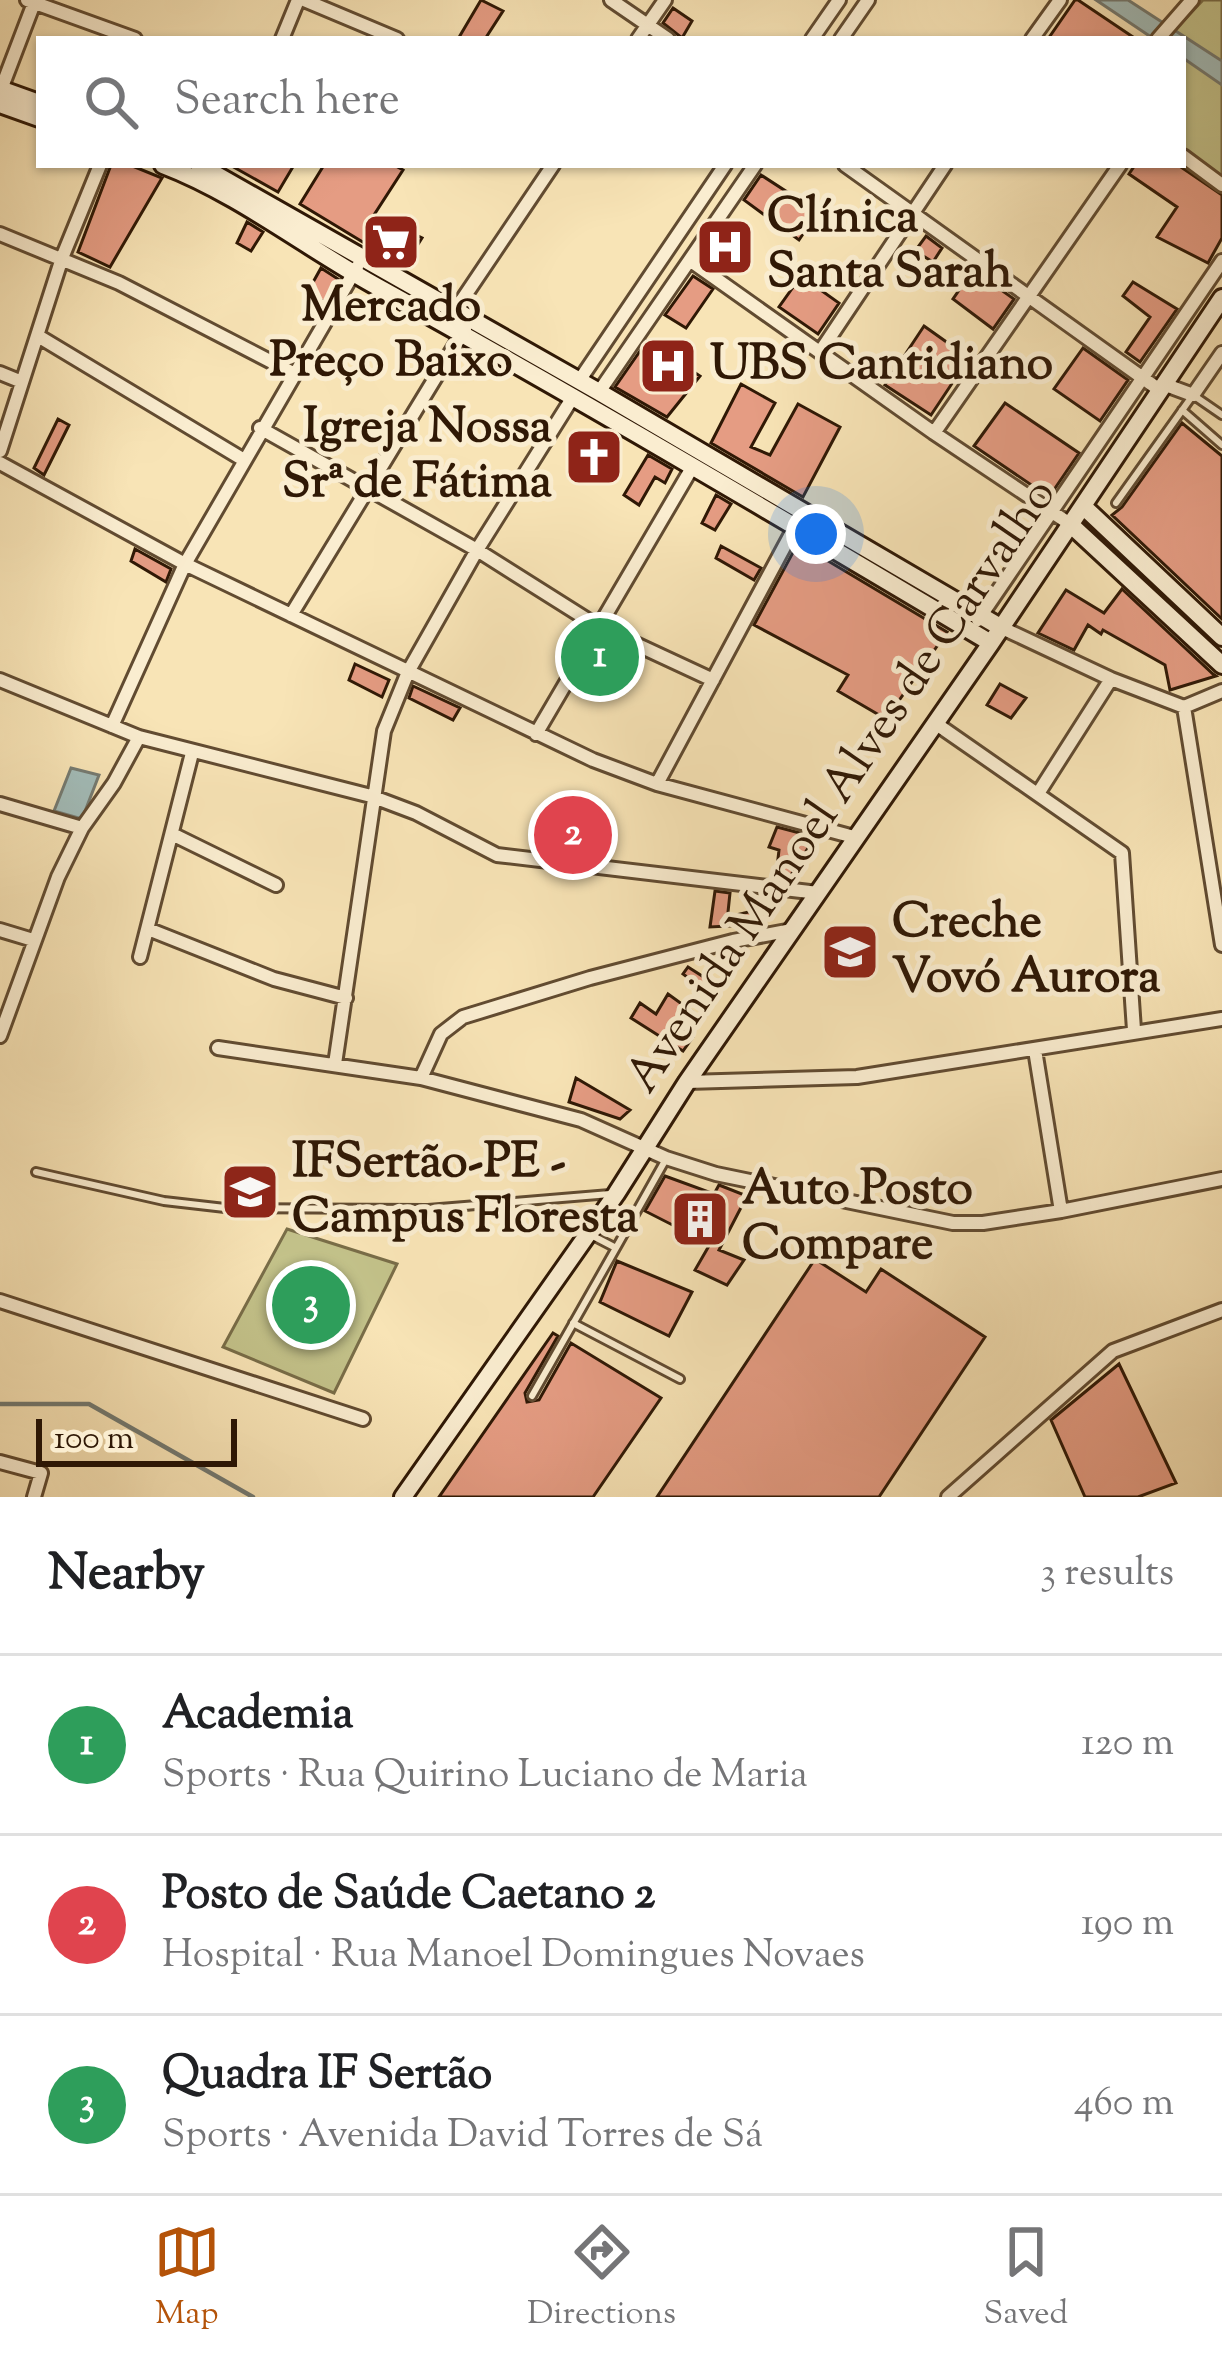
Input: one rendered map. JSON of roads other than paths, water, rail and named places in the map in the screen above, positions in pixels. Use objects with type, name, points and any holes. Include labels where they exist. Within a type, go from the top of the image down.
[{"type":"street","points":[[283,36],[301,0],[390,36]]},
{"type":"street","points":[[610,0],[664,36]]},
{"type":"street","points":[[640,36],[665,0]]},
{"type":"street","points":[[814,36],[839,0]]},
{"type":"street","points":[[844,36],[868,0]]},
{"type":"street","points":[[1034,36],[1060,0]]},
{"type":"street","points":[[1160,36],[1192,0]]},
{"type":"street","points":[[36,102],[0,90],[30,1],[60,6],[128,36]]},
{"type":"street","points":[[0,104],[36,117]]},
{"type":"street","points":[[1186,158],[1222,184]]},
{"type":"street","points":[[0,451],[62,258],[99,168]]},
{"type":"street","points":[[177,168],[227,179],[358,266],[576,389],[694,466],[729,478]]},
{"type":"street","points":[[291,615],[370,489],[551,168]]},
{"type":"street","points":[[335,1064],[371,796],[384,731],[408,672],[576,389],[723,168]]},
{"type":"street","points":[[599,392],[753,168]]},
{"type":"street","points":[[848,168],[1164,388],[1193,395],[1222,352]]},
{"type":"street","points":[[820,352],[943,168]]},
{"type":"street","points":[[934,433],[1118,168]]},
{"type":"street","points":[[0,234],[119,283],[293,373]]},
{"type":"street","points":[[691,261],[1070,524],[1219,650]]},
{"type":"street","name":"Avenida Manoel Alves de Carvalho","points":[[976,624],[1144,378],[1217,284],[1222,261]]},
{"type":"street","points":[[112,726],[184,563],[358,266]]},
{"type":"street","name":"Avenida Manoel Alves de Carvalho","points":[[403,1497],[616,1194],[1222,298]]},
{"type":"street","points":[[38,336],[244,460]]},
{"type":"street","points":[[0,373],[22,382]]},
{"type":"street","points":[[576,389],[599,392],[729,478],[996,635],[1184,707],[1222,691]]},
{"type":"street","points":[[260,428],[477,550],[599,627],[713,680]]},
{"type":"street","points":[[0,463],[184,563],[536,734],[657,784],[854,837]]},
{"type":"street","points":[[536,734],[694,466]]},
{"type":"street","points":[[1082,506],[1219,650]]},
{"type":"street","points":[[657,784],[799,519]]},
{"type":"street","points":[[1039,792],[1111,679]]},
{"type":"street","points":[[0,680],[192,753],[371,796],[497,854],[818,892]]},
{"type":"street","points":[[1184,707],[1222,945]]},
{"type":"street","points":[[934,723],[1122,853],[1134,1030]]},
{"type":"street","points":[[0,1036],[33,940],[82,828],[115,783],[139,736]]},
{"type":"street","points":[[140,957],[192,753]]},
{"type":"street","points":[[0,805],[82,828]]},
{"type":"street","points":[[172,834],[276,885]]},
{"type":"street","points":[[148,929],[274,979],[346,998]]},
{"type":"street","points":[[0,930],[33,940]]},
{"type":"street","points":[[421,1078],[441,1034],[463,1017],[590,978],[734,940],[792,930]]},
{"type":"street","points":[[688,1082],[832,1079],[1222,1019]]},
{"type":"street","points":[[218,1048],[421,1078],[544,1108],[666,1158],[753,1183],[953,1223],[1061,1211],[1222,1179]]},
{"type":"street","points":[[1035,1049],[1061,1211]]},
{"type":"street","points":[[0,1301],[363,1419]]},
{"type":"street","points":[[954,1495],[1113,1351],[1222,1310]]},
{"type":"street","points":[[0,1462],[41,1474],[34,1497]]},
{"type":"lane","points":[[1116,503],[1193,395],[1222,415]]},
{"type":"lane","points":[[1182,410],[1222,445]]},
{"type":"lane","points":[[532,1396],[666,1158]]},
{"type":"lane","points":[[36,1172],[164,1201],[225,1208],[464,1208],[616,1194]]},
{"type":"lane","points":[[588,1233],[616,1248]]},
{"type":"lane","points":[[573,1323],[680,1378]]},
{"type":"water","points":[[1096,0],[1128,0],[1183,36],[1150,36]]},
{"type":"water","points":[[1186,38],[1222,61],[1222,85],[1186,60]]},
{"type":"water","points":[[71,768],[99,775],[82,819],[54,811]]},
{"type":"waterway","points":[[0,1404],[89,1404],[253,1497]]},
{"type":"place","name":"Mercado Preço Baixo","points":[[391,242]]},
{"type":"place","name":"Clínica Santa Sarah","points":[[725,247]]},
{"type":"place","name":"UBS Cantidiano","points":[[668,366]]},
{"type":"place","name":"Igreja Nossa Srª de Fátima","points":[[594,457]]},
{"type":"place","name":"Academia","points":[[600,657]]},
{"type":"place","name":"Posto de Saúde Caetano 2","points":[[573,835]]},
{"type":"place","name":"Creche Vovó Aurora","points":[[850,952]]},
{"type":"place","name":"IFSertão-PE - Campus Floresta","points":[[250,1192]]},
{"type":"place","name":"Auto Posto Compare","points":[[700,1219]]},
{"type":"place","name":"Quadra IF Sertão","points":[[311,1305]]}]
